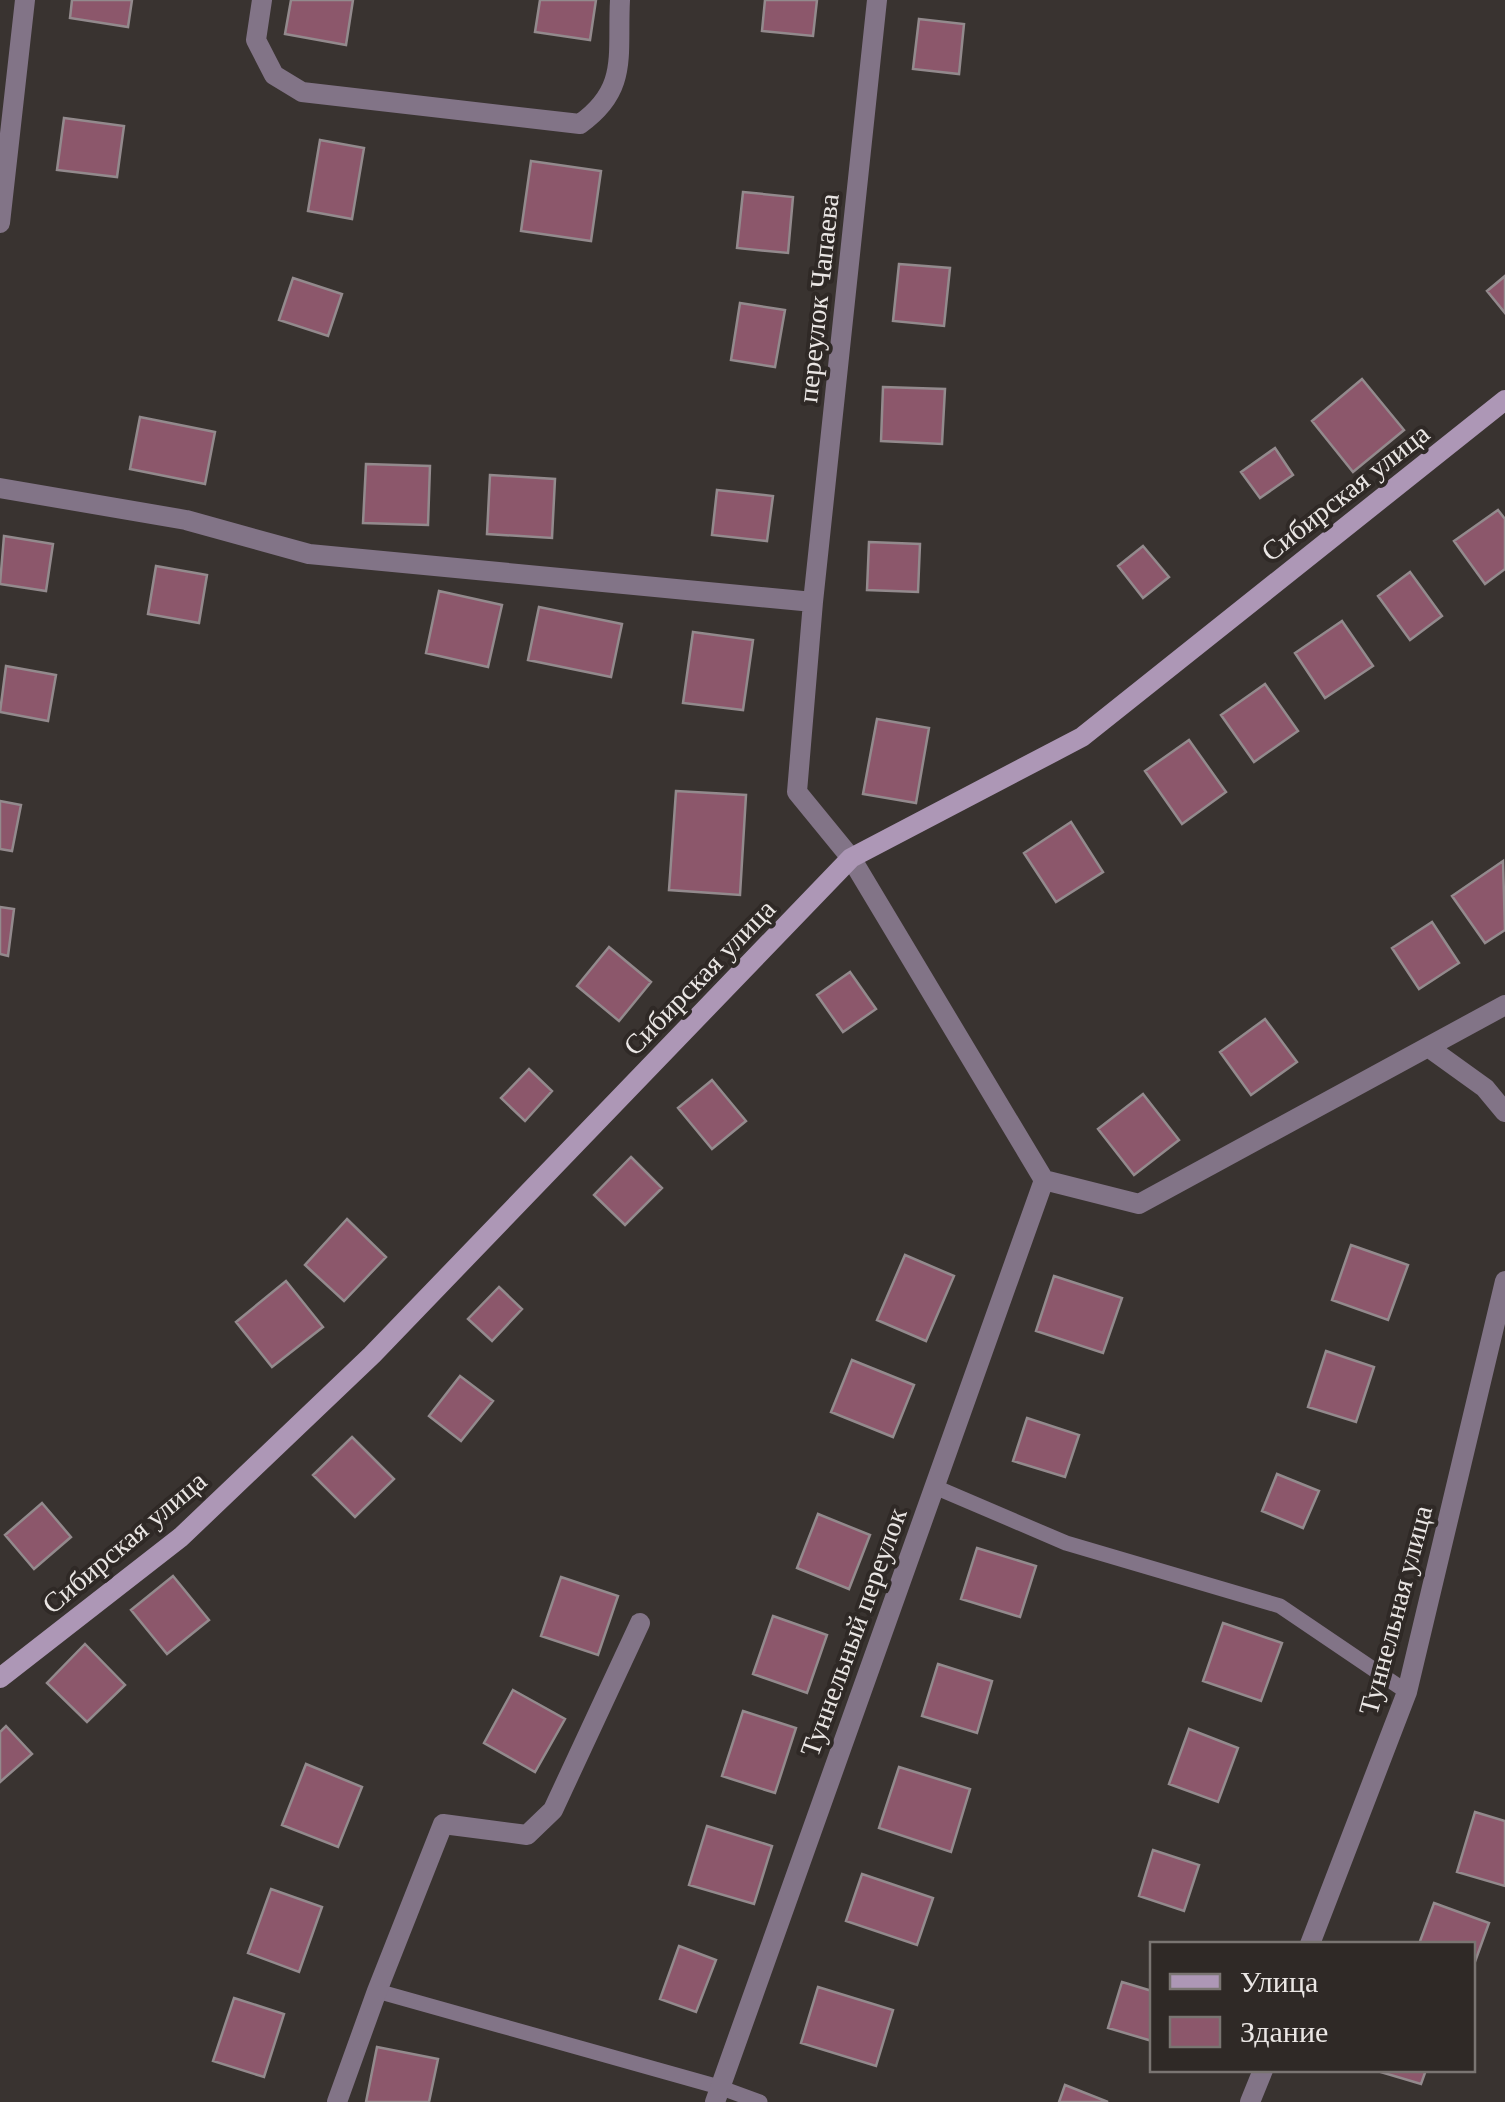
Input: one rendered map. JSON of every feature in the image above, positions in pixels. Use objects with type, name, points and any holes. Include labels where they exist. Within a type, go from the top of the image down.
[{"type":"street","points":[[0,224],[25,0]]},
{"type":"street","points":[[262,0],[256,40],[274,74],[302,92],[580,124],[599,110],[616,86],[620,0]]},
{"type":"street","name":"переулок Чапаева","points":[[877,0],[796,792],[852,858],[1044,1180]]},
{"type":"street","name":"Сибирская улица","points":[[0,1678],[181,1537],[372,1355],[852,858],[1082,737],[1505,400]]},
{"type":"street","points":[[0,488],[186,520],[308,554],[813,602]]},
{"type":"street","points":[[1044,1180],[1138,1204],[1505,1005]]},
{"type":"street","points":[[1428,1047],[1485,1088],[1505,1112]]},
{"type":"street","name":"Туннельный переулок","points":[[717,2095],[1044,1180]]},
{"type":"street","name":"Туннельная улица","points":[[1311,1942],[1407,1692],[1505,1281]]},
{"type":"street","points":[[338,2102],[443,1824],[528,1836],[552,1810],[640,1624]]},
{"type":"street","points":[[1250,2102],[1261,2072]]},
{"type":"lane","points":[[934,1487],[1066,1542],[1280,1606],[1407,1692]]},
{"type":"lane","points":[[377,1991],[717,2095],[760,2102]]},
{"type":"building","points":[[72,0],[132,0],[128,27],[70,18]]},
{"type":"building","points":[[291,0],[353,0],[346,45],[285,34]]},
{"type":"building","points":[[540,0],[596,0],[590,40],[535,32]]},
{"type":"building","points":[[765,0],[817,0],[813,36],[762,31]]},
{"type":"building","points":[[919,19],[964,24],[959,74],[913,69]]},
{"type":"building","points":[[64,118],[124,126],[117,177],[57,170]]},
{"type":"building","points":[[320,140],[364,148],[352,219],[308,211]]},
{"type":"building","points":[[531,161],[601,171],[591,241],[521,231]]},
{"type":"building","points":[[743,192],[793,197],[788,253],[737,248]]},
{"type":"building","points":[[899,264],[950,268],[944,326],[893,321]]},
{"type":"building","points":[[1505,276],[1505,313],[1487,291]]},
{"type":"building","points":[[293,278],[342,294],[328,336],[279,320]]},
{"type":"building","points":[[740,303],[785,310],[775,367],[731,360]]},
{"type":"building","points":[[1362,379],[1404,430],[1353,472],[1312,421]]},
{"type":"building","points":[[883,387],[945,389],[942,444],[881,441]]},
{"type":"building","points":[[140,417],[215,432],[205,484],[130,469]]},
{"type":"building","points":[[1275,448],[1293,475],[1260,498],[1241,472]]},
{"type":"building","points":[[366,464],[430,466],[428,525],[363,523]]},
{"type":"building","points":[[490,475],[555,479],[552,538],[487,534]]},
{"type":"building","points":[[717,490],[773,496],[767,541],[712,535]]},
{"type":"building","points":[[1498,510],[1505,519],[1505,569],[1485,584],[1454,541]]},
{"type":"building","points":[[4,536],[53,544],[46,591],[0,584]]},
{"type":"building","points":[[869,542],[920,544],[918,592],[867,590]]},
{"type":"building","points":[[1143,546],[1169,577],[1143,598],[1118,566]]},
{"type":"building","points":[[156,566],[207,575],[199,623],[148,614]]},
{"type":"building","points":[[1410,572],[1442,616],[1410,640],[1378,596]]},
{"type":"building","points":[[439,591],[502,605],[488,667],[426,653]]},
{"type":"building","points":[[539,607],[622,624],[611,677],[528,660]]},
{"type":"building","points":[[1342,621],[1373,666],[1325,698],[1295,653]]},
{"type":"building","points":[[693,632],[753,640],[743,710],[683,703]]},
{"type":"building","points":[[6,666],[56,675],[48,721],[0,712]]},
{"type":"building","points":[[1265,684],[1298,731],[1254,762],[1221,715]]},
{"type":"building","points":[[877,719],[929,728],[916,803],[863,794]]},
{"type":"building","points":[[1189,740],[1226,792],[1182,824],[1145,771]]},
{"type":"building","points":[[676,791],[746,795],[740,895],[669,890]]},
{"type":"building","points":[[0,801],[21,805],[12,851],[0,849]]},
{"type":"building","points":[[1071,822],[1103,872],[1056,902],[1024,853]]},
{"type":"building","points":[[1503,861],[1505,930],[1485,943],[1452,896]]},
{"type":"building","points":[[0,907],[14,909],[8,956],[0,954]]},
{"type":"building","points":[[1432,922],[1459,963],[1419,989],[1392,948]]},
{"type":"building","points":[[609,947],[651,982],[619,1021],[577,986]]},
{"type":"building","points":[[850,972],[876,1009],[843,1032],[817,995]]},
{"type":"building","points":[[1265,1019],[1297,1062],[1251,1095],[1220,1052]]},
{"type":"building","points":[[529,1069],[552,1091],[525,1121],[501,1098]]},
{"type":"building","points":[[712,1080],[746,1121],[712,1149],[678,1108]]},
{"type":"building","points":[[1143,1094],[1179,1140],[1134,1175],[1098,1129]]},
{"type":"building","points":[[631,1157],[662,1188],[625,1225],[594,1195]]},
{"type":"building","points":[[347,1219],[386,1257],[344,1301],[305,1265]]},
{"type":"building","points":[[1351,1245],[1408,1265],[1388,1320],[1332,1300]]},
{"type":"building","points":[[905,1255],[954,1276],[926,1341],[877,1320]]},
{"type":"building","points":[[1054,1276],[1122,1298],[1103,1353],[1036,1331]]},
{"type":"building","points":[[286,1281],[323,1327],[272,1367],[236,1322]]},
{"type":"building","points":[[499,1287],[522,1309],[492,1341],[468,1319]]},
{"type":"building","points":[[1326,1351],[1374,1367],[1356,1422],[1308,1407]]},
{"type":"building","points":[[852,1360],[914,1385],[893,1437],[831,1412]]},
{"type":"building","points":[[460,1376],[493,1401],[461,1441],[429,1416]]},
{"type":"building","points":[[1027,1418],[1079,1435],[1065,1477],[1013,1461]]},
{"type":"building","points":[[352,1437],[394,1479],[355,1517],[313,1475]]},
{"type":"building","points":[[1277,1474],[1319,1491],[1303,1528],[1262,1511]]},
{"type":"building","points":[[42,1503],[71,1537],[34,1569],[5,1535]]},
{"type":"building","points":[[818,1514],[870,1535],[849,1589],[797,1568]]},
{"type":"building","points":[[977,1548],[1036,1566],[1020,1617],[961,1599]]},
{"type":"building","points":[[173,1576],[209,1620],[167,1654],[131,1610]]},
{"type":"building","points":[[561,1577],[618,1596],[598,1655],[541,1636]]},
{"type":"building","points":[[773,1616],[827,1635],[807,1693],[753,1674]]},
{"type":"building","points":[[1223,1623],[1282,1643],[1261,1701],[1203,1681]]},
{"type":"building","points":[[85,1644],[125,1685],[87,1722],[47,1683]]},
{"type":"building","points":[[938,1664],[992,1681],[977,1733],[922,1716]]},
{"type":"building","points":[[513,1690],[565,1719],[535,1772],[484,1743]]},
{"type":"building","points":[[743,1711],[796,1728],[775,1793],[722,1776]]},
{"type":"building","points":[[6,1726],[32,1754],[0,1782],[0,1732]]},
{"type":"building","points":[[1189,1729],[1238,1748],[1218,1802],[1169,1784]]},
{"type":"building","points":[[306,1764],[362,1787],[338,1847],[282,1825]]},
{"type":"building","points":[[899,1767],[970,1789],[951,1852],[879,1828]]},
{"type":"building","points":[[1475,1812],[1505,1821],[1505,1886],[1457,1872]]},
{"type":"building","points":[[707,1826],[772,1846],[754,1904],[689,1885]]},
{"type":"building","points":[[1153,1850],[1199,1865],[1184,1911],[1139,1896]]},
{"type":"building","points":[[862,1874],[933,1898],[917,1945],[846,1921]]},
{"type":"building","points":[[271,1889],[322,1907],[299,1972],[248,1953]]},
{"type":"building","points":[[1434,1903],[1489,1923],[1475,1962],[1475,1942],[1420,1942]]},
{"type":"building","points":[[679,1946],[716,1960],[696,2012],[660,1999]]},
{"type":"building","points":[[1122,1982],[1150,1990],[1150,2040],[1108,2028]]},
{"type":"building","points":[[818,1987],[893,2010],[876,2066],[801,2043]]},
{"type":"building","points":[[234,1998],[284,2014],[264,2077],[213,2061]]},
{"type":"building","points":[[377,2047],[438,2059],[429,2102],[366,2102]]},
{"type":"building","points":[[1381,2072],[1425,2072],[1421,2084]]},
{"type":"building","points":[[1065,2085],[1108,2102],[1059,2102]]}]
